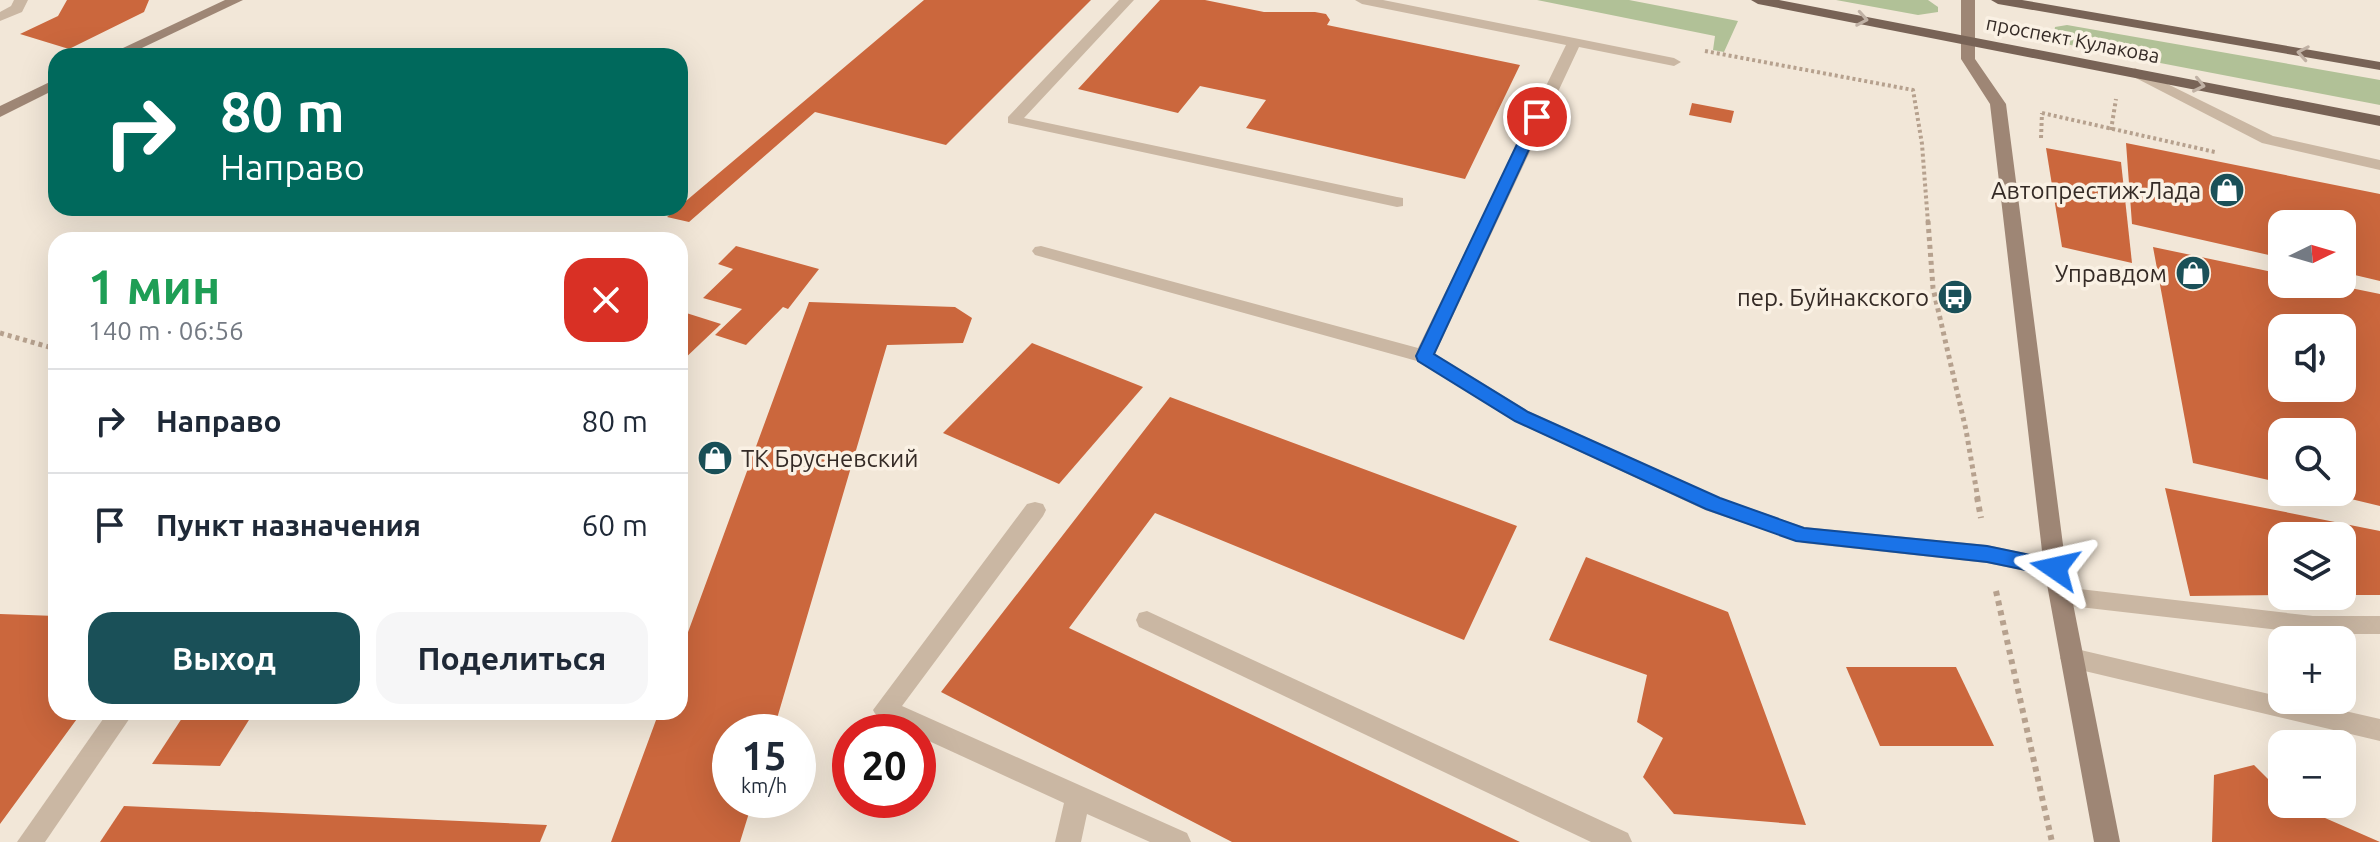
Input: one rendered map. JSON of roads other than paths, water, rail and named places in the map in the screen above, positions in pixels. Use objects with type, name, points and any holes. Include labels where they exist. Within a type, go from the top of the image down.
[{"type":"main road","name":"проспект Кулакова","points":[[1758,0],[1966,38],[2380,121]]},
{"type":"main road","name":"проспект Кулакова","points":[[1998,0],[2380,66]]},
{"type":"street","points":[[131,48],[236,0]]},
{"type":"street","points":[[1968,0],[1968,59],[1998,104],[2055,568],[2107,842]]},
{"type":"street","points":[[0,112],[48,87]]},
{"type":"lane","points":[[0,17],[17,9],[21,0]]},
{"type":"lane","points":[[1127,0],[1013,120],[1397,202]]},
{"type":"lane","points":[[1362,0],[1674,62]]},
{"type":"lane","points":[[1424,356],[1574,42]]},
{"type":"lane","points":[[2135,72],[2268,140],[2380,165]]},
{"type":"lane","points":[[1041,251],[1424,356],[1521,416],[1713,504],[1803,535],[1987,554],[2055,568]]},
{"type":"lane","points":[[1035,510],[885,710],[1178,842]]},
{"type":"lane","points":[[2062,596],[2313,625],[2380,625]]},
{"type":"lane","points":[[1147,620],[1619,842]]},
{"type":"lane","points":[[2072,658],[2380,730]]},
{"type":"lane","points":[[30,842],[116,720]]},
{"type":"lane","points":[[1068,842],[1078,797]]},
{"type":"place","name":"Автопрестиж-Лада","points":[[2227,190]]},
{"type":"place","name":"Управдом","points":[[2193,273]]},
{"type":"place","name":"пер. Буйнакского","points":[[1955,297]]},
{"type":"place","name":"ТК Брусневский","points":[[715,458]]}]
